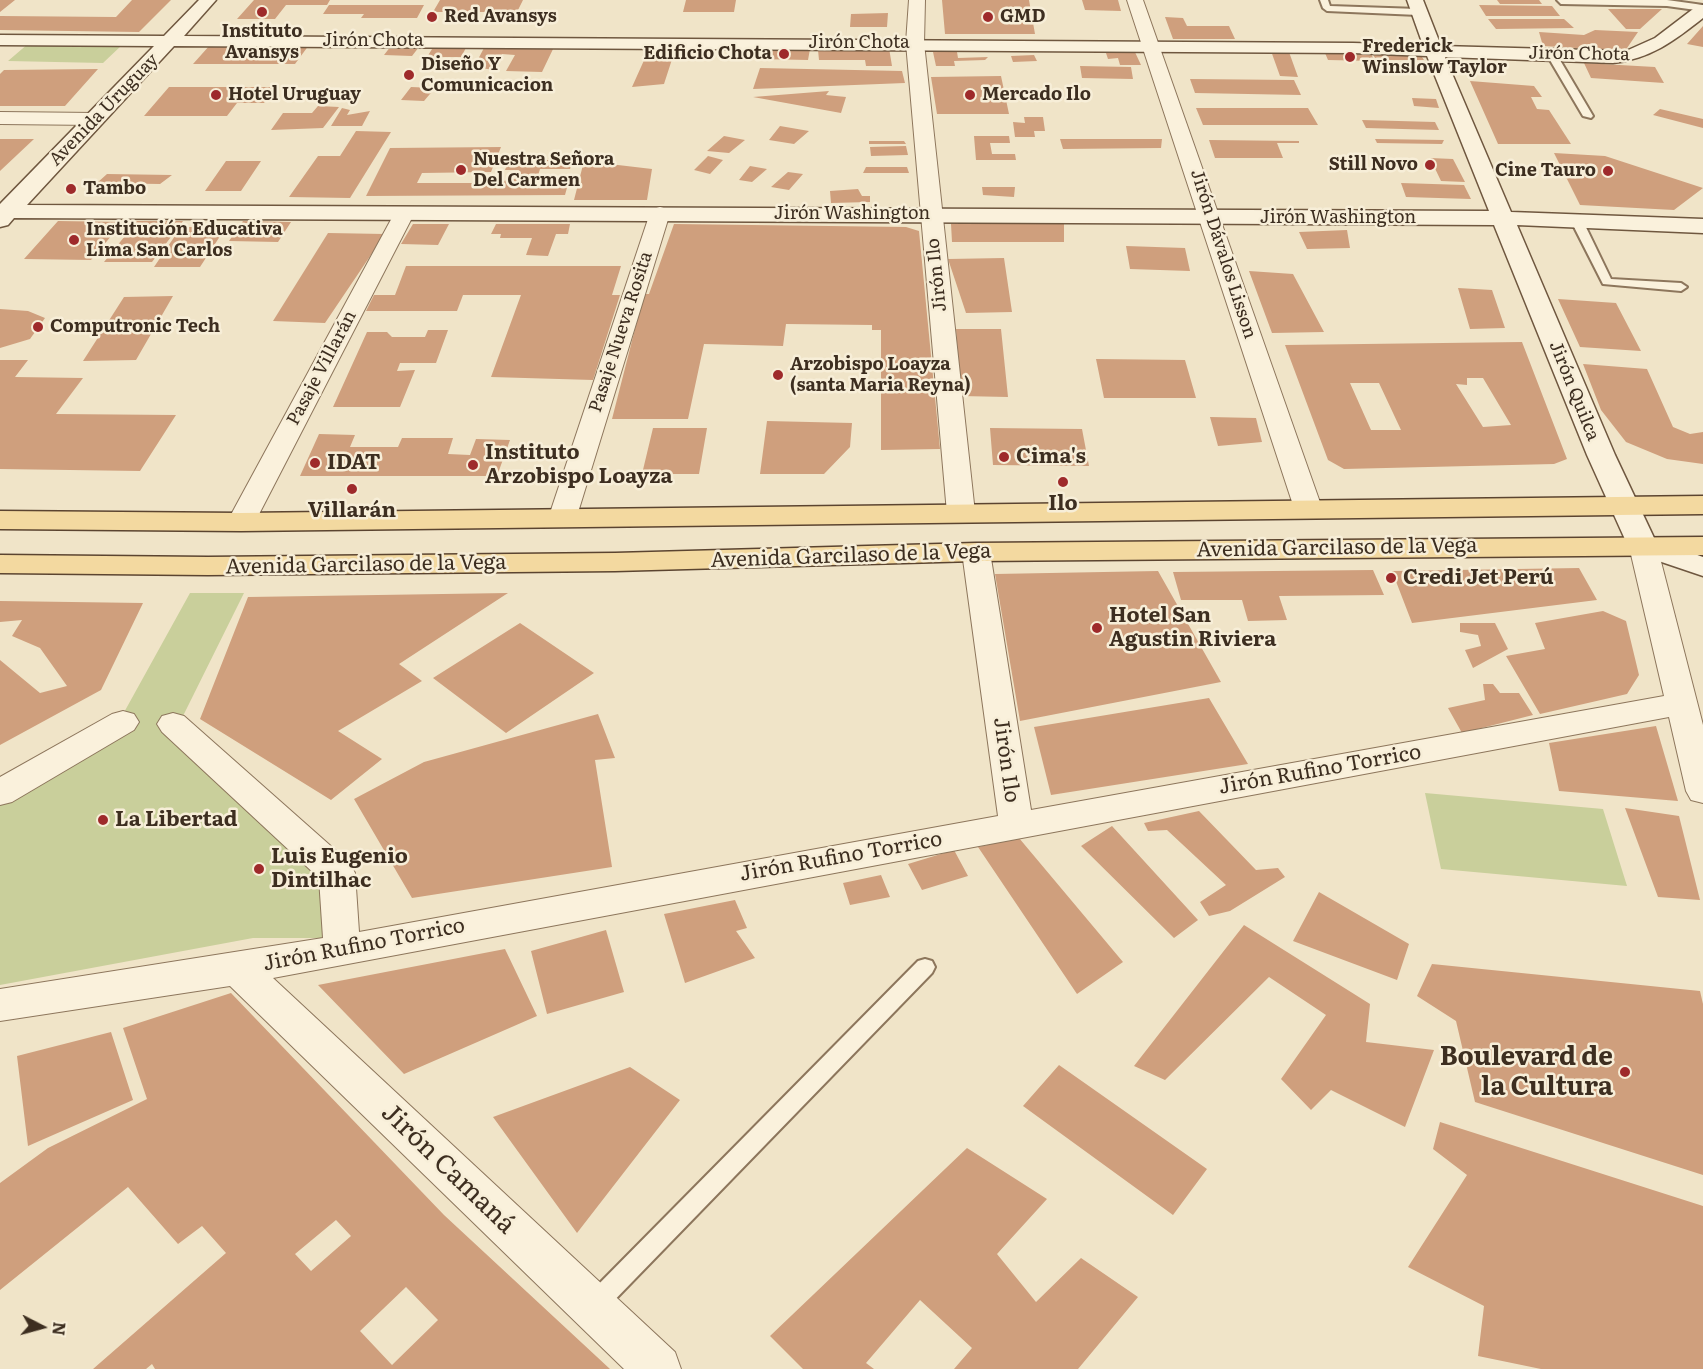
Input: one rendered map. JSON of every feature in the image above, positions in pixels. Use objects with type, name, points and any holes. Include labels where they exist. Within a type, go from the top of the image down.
[{"type":"main road","name":"Avenida Garcilaso de la Vega","points":[[0,520],[246,512],[1620,496],[1703,488]]},
{"type":"main road","name":"Avenida Garcilaso de la Vega","points":[[1620,496],[1703,505]]},
{"type":"main road","name":"Avenida Garcilaso de la Vega","points":[[0,500],[246,512]]},
{"type":"main road","name":"Avenida Garcilaso de la Vega","points":[[0,564],[208,566],[568,563],[976,552],[1703,546]]},
{"type":"street","name":"Avenida Uruguay","points":[[3,214],[208,0]]},
{"type":"street","name":"Jirón Ilo","points":[[917,0],[915,43],[960,503]]},
{"type":"street","name":"Jirón Dávalos Lisson","points":[[1136,0],[1211,217],[1304,499]]},
{"type":"street","name":"Jirón Quilca","points":[[1417,6],[1503,218],[1643,546],[1703,791]]},
{"type":"street","name":"Jirón Chota","points":[[0,40],[915,43],[1433,50],[1613,58],[1640,54],[1703,9]]},
{"type":"street","points":[[0,118],[96,119]]},
{"type":"street","name":"Jirón Washington","points":[[3,214],[660,213],[1503,218],[1576,219],[1703,226]]},
{"type":"street","name":"Pasaje Nueva Rosita","points":[[565,509],[660,213]]},
{"type":"street","name":"Pasaje Villarán","points":[[246,512],[404,214]]},
{"type":"street","points":[[1643,546],[1703,567]]},
{"type":"street","name":"Jirón Ilo","points":[[976,552],[1016,825]]},
{"type":"street","name":"Jirón Rufino Torrico","points":[[0,1005],[238,969],[1682,704]]},
{"type":"street","points":[[0,793],[123,722]]},
{"type":"street","points":[[173,724],[337,873],[342,949]]},
{"type":"street","name":"Jirón Camaná","points":[[238,969],[658,1369]]},
{"type":"lane","points":[[1324,0],[1326,8],[1417,6]]},
{"type":"lane","points":[[1561,1],[1667,3],[1703,9]]},
{"type":"lane","points":[[1552,55],[1588,116]]},
{"type":"lane","points":[[1576,219],[1607,282],[1681,287]]},
{"type":"lane","points":[[593,1307],[925,967]]},
{"type":"green space","points":[[29,43],[122,45],[103,63],[8,61]]},
{"type":"green space","points":[[190,593],[244,593],[182,718],[344,863],[346,938],[253,938],[0,985],[0,785],[122,716]]},
{"type":"green space","points":[[1425,793],[1603,809],[1627,886],[1441,869]]},
{"type":"building","points":[[0,0],[15,0],[0,12]]},
{"type":"building","points":[[132,0],[171,0],[139,32],[0,30],[0,16],[116,17]]},
{"type":"building","name":"Instituto Avansys","points":[[254,0],[330,0],[327,5],[286,5],[275,19],[237,19]]},
{"type":"building","points":[[440,0],[523,0],[517,12],[433,12]]},
{"type":"building","points":[[686,0],[736,0],[734,12],[683,12]]},
{"type":"building","name":"GMD","points":[[942,0],[1029,0],[1035,34],[945,34]]},
{"type":"building","points":[[1082,0],[1118,0],[1121,11],[1085,10]]},
{"type":"building","points":[[1497,0],[1539,0],[1542,4],[1500,4]]},
{"type":"building","points":[[329,5],[424,5],[417,18],[361,18],[364,14],[323,14]]},
{"type":"building","points":[[1479,5],[1552,6],[1560,16],[1486,16]]},
{"type":"building","points":[[1608,9],[1662,9],[1640,29],[1626,29]]},
{"type":"building","points":[[888,13],[887,27],[850,27],[851,14]]},
{"type":"building","points":[[1165,17],[1183,18],[1187,26],[1229,26],[1235,39],[1173,39]]},
{"type":"building","points":[[1488,19],[1564,19],[1574,28],[1496,29]]},
{"type":"building","points":[[1703,26],[1703,47],[1687,44]]},
{"type":"building","points":[[1595,30],[1638,32],[1625,51],[1543,46],[1539,32],[1584,35]]},
{"type":"building","points":[[210,45],[309,45],[295,64],[193,64]]},
{"type":"building","points":[[391,46],[419,47],[412,56],[384,55]]},
{"type":"building","points":[[434,46],[467,46],[461,57],[427,57]]},
{"type":"building","points":[[485,46],[554,47],[542,72],[506,71],[515,55],[502,54],[494,70],[474,67]]},
{"type":"building","points":[[650,47],[676,47],[664,84],[632,87]]},
{"type":"building","name":"Edificio Chota","points":[[761,48],[810,49],[808,60],[758,59]]},
{"type":"building","points":[[889,48],[892,66],[866,66],[865,60],[819,60],[818,50]]},
{"type":"building","points":[[1105,50],[1134,50],[1141,65],[1120,65],[1118,58],[1108,59]]},
{"type":"building","points":[[1271,51],[1289,52],[1298,77],[1280,76]]},
{"type":"building","points":[[1371,51],[1420,54],[1424,60],[1376,60]]},
{"type":"building","points":[[933,52],[957,52],[958,58],[988,57],[985,60],[954,61],[955,66],[936,66]]},
{"type":"building","name":"Frederick Winslow Taylor","points":[[1325,53],[1371,54],[1375,61],[1328,60]]},
{"type":"building","points":[[1034,55],[1037,61],[1013,62],[1011,56]]},
{"type":"building","points":[[1584,63],[1655,67],[1664,83],[1591,78]]},
{"type":"building","points":[[1080,66],[1131,67],[1133,79],[1082,78]]},
{"type":"building","points":[[760,68],[902,71],[905,83],[753,89]]},
{"type":"building","points":[[98,69],[65,106],[0,106],[0,74],[4,70]]},
{"type":"building","name":"Mercado Ilo","points":[[1001,76],[1009,114],[937,114],[931,77]]},
{"type":"building","points":[[1190,79],[1294,80],[1301,95],[1195,93]]},
{"type":"building","points":[[1470,81],[1534,86],[1542,97],[1531,97],[1537,109],[1549,110],[1571,144],[1498,144]]},
{"type":"building","points":[[169,87],[275,87],[264,103],[237,103],[227,116],[144,116]]},
{"type":"building","points":[[411,87],[435,88],[424,101],[401,100]]},
{"type":"building","points":[[829,91],[826,95],[846,97],[841,113],[753,97]]},
{"type":"building","points":[[1412,98],[1436,99],[1439,108],[1414,106]]},
{"type":"building","points":[[318,106],[339,107],[323,128],[271,130],[283,113],[312,113]]},
{"type":"building","points":[[342,108],[350,110],[347,115],[370,111],[362,126],[331,126]]},
{"type":"building","points":[[1196,108],[1308,108],[1318,125],[1203,125]]},
{"type":"building","points":[[1660,109],[1703,119],[1703,128],[1653,115]]},
{"type":"building","points":[[1024,117],[1043,117],[1045,131],[1034,131],[1035,137],[1015,137],[1013,122],[1025,123]]},
{"type":"building","points":[[1362,120],[1435,122],[1439,130],[1366,128]]},
{"type":"building","points":[[780,126],[809,131],[794,144],[769,140]]},
{"type":"building","points":[[356,131],[391,132],[350,198],[289,197],[318,156],[340,156]]},
{"type":"building","points":[[724,136],[745,140],[729,153],[707,151]]},
{"type":"building","points":[[974,136],[1009,136],[1010,143],[990,143],[992,154],[1015,154],[1016,160],[976,160]]},
{"type":"building","points":[[0,139],[34,139],[0,171]]},
{"type":"building","points":[[1060,139],[1162,139],[1161,148],[1063,149]]},
{"type":"building","points":[[1375,139],[1444,140],[1442,144],[1377,143]]},
{"type":"building","points":[[1209,140],[1299,141],[1299,143],[1277,143],[1283,158],[1215,158]]},
{"type":"building","points":[[869,141],[904,141],[906,144],[869,144]]},
{"type":"building","points":[[906,146],[908,155],[871,156],[870,147]]},
{"type":"building","points":[[501,147],[491,172],[422,173],[417,183],[490,183],[515,179],[519,170],[505,170],[509,160],[573,160],[570,169],[540,169],[535,185],[568,184],[565,195],[366,196],[390,148]]},
{"type":"building","name":"Cine Tauro","points":[[1554,153],[1605,156],[1703,188],[1674,210],[1580,205]]},
{"type":"building","points":[[708,156],[723,160],[710,174],[694,170]]},
{"type":"building","points":[[1430,158],[1453,159],[1465,182],[1441,181]]},
{"type":"building","points":[[226,161],[261,161],[241,191],[205,191]]},
{"type":"building","points":[[584,161],[652,169],[647,200],[574,200]]},
{"type":"building","points":[[750,166],[767,169],[752,182],[739,180]]},
{"type":"building","points":[[866,167],[907,167],[909,173],[863,173]]},
{"type":"building","points":[[788,172],[803,174],[789,190],[771,187]]},
{"type":"building","points":[[107,174],[172,175],[160,184],[97,183]]},
{"type":"building","points":[[1401,183],[1464,185],[1471,199],[1406,197]]},
{"type":"building","points":[[982,187],[1015,187],[1014,197],[983,195]]},
{"type":"building","points":[[858,189],[862,196],[870,196],[870,202],[831,203],[830,191]]},
{"type":"building","name":"Institución Educativa Lima San Carlos","points":[[58,221],[123,222],[91,260],[24,259]]},
{"type":"building","points":[[137,221],[183,221],[152,262],[104,262]]},
{"type":"building","points":[[243,221],[291,222],[278,242],[229,241]]},
{"type":"building","points":[[413,224],[449,224],[438,245],[401,244]]},
{"type":"building","points":[[496,224],[570,224],[568,234],[556,234],[548,256],[526,255],[532,238],[500,238],[501,234],[491,234]]},
{"type":"building","points":[[674,224],[906,227],[919,231],[940,449],[881,450],[881,330],[872,330],[872,325],[786,324],[783,346],[704,344],[688,419],[612,419],[644,294],[649,294]]},
{"type":"building","points":[[951,224],[1064,224],[1064,242],[952,242]]},
{"type":"building","points":[[181,227],[226,227],[200,267],[154,267]]},
{"type":"building","points":[[1347,230],[1350,248],[1307,249],[1299,232]]},
{"type":"building","points":[[328,233],[385,234],[325,323],[273,321]]},
{"type":"building","points":[[1126,246],[1185,248],[1190,271],[1130,269]]},
{"type":"building","points":[[1004,258],[1012,312],[966,313],[948,259]]},
{"type":"building","points":[[406,266],[621,266],[612,295],[620,295],[593,380],[491,377],[521,295],[463,295],[457,311],[366,311],[374,295],[395,295]]},
{"type":"building","points":[[1249,271],[1293,274],[1324,332],[1272,333]]},
{"type":"building","points":[[1458,288],[1492,290],[1505,328],[1470,329]]},
{"type":"building","points":[[173,296],[136,360],[83,361],[124,297]]},
{"type":"building","points":[[1558,299],[1616,303],[1641,351],[1580,347]]},
{"type":"building","points":[[0,309],[28,311],[45,318],[30,339],[0,348]]},
{"type":"building","points":[[956,329],[1001,329],[1008,397],[961,396]]},
{"type":"building","points":[[428,330],[448,330],[436,363],[400,363],[397,371],[415,370],[400,407],[333,407],[367,332],[387,332],[392,337],[425,337]]},
{"type":"building","points":[[1522,342],[1567,459],[1554,464],[1344,469],[1328,460],[1285,345]],"holes":[[[1467,378],[1483,378],[1511,425],[1483,427],[1456,384],[1467,385]],[[1350,383],[1379,383],[1401,430],[1371,430]]]},
{"type":"building","points":[[1096,359],[1185,360],[1196,398],[1104,398]]},
{"type":"building","points":[[0,360],[28,360],[15,377],[83,378],[56,414],[176,415],[140,471],[0,469]]},
{"type":"building","points":[[1583,364],[1647,369],[1673,427],[1690,434],[1703,432],[1703,464],[1667,459],[1626,442],[1601,410]]},
{"type":"building","points":[[1210,417],[1256,418],[1262,442],[1218,446]]},
{"type":"building","points":[[767,421],[852,423],[850,447],[824,474],[760,474]]},
{"type":"building","points":[[653,428],[707,428],[699,474],[642,474]]},
{"type":"building","points":[[990,428],[1082,429],[1089,466],[993,465]]},
{"type":"building","points":[[319,434],[355,435],[350,447],[398,447],[402,438],[453,438],[448,454],[470,455],[476,439],[510,440],[497,476],[300,476]]},
{"type":"building","points":[[1579,568],[1597,600],[1412,623],[1392,571]]},
{"type":"building","points":[[1373,570],[1384,595],[1279,596],[1287,620],[1248,621],[1242,600],[1181,600],[1173,572]]},
{"type":"building","name":"Hotel San Agustin Riviera","points":[[1158,571],[1221,682],[1020,721],[995,574]]},
{"type":"building","points":[[508,593],[399,664],[422,681],[338,731],[382,759],[331,800],[200,719],[248,597]]},
{"type":"building","points":[[0,601],[143,603],[101,690],[0,745],[0,660],[40,693],[67,686],[40,648],[12,636],[22,620],[0,622]]},
{"type":"building","points":[[1603,611],[1626,621],[1639,675],[1627,694],[1540,714],[1506,656],[1545,649],[1535,623]]},
{"type":"building","points":[[520,623],[594,673],[506,733],[433,678]]},
{"type":"building","points":[[1460,623],[1495,623],[1508,649],[1473,668],[1465,650],[1481,646],[1478,635],[1460,632]]},
{"type":"building","points":[[1483,684],[1493,684],[1500,693],[1519,693],[1533,715],[1462,733],[1448,708],[1485,700]]},
{"type":"building","points":[[1209,698],[1248,764],[1051,795],[1034,727]]},
{"type":"building","points":[[598,714],[615,758],[595,760],[612,867],[412,898],[354,799],[424,762]]},
{"type":"building","points":[[1656,726],[1678,801],[1559,791],[1549,743]]},
{"type":"building","points":[[1625,808],[1679,816],[1700,900],[1658,897]]},
{"type":"building","points":[[1199,811],[1256,870],[1278,868],[1285,877],[1230,911],[1209,916],[1200,902],[1226,885],[1167,830],[1148,831],[1144,823]]},
{"type":"building","points":[[1112,826],[1198,920],[1174,938],[1081,846]]},
{"type":"building","points":[[1019,838],[1123,962],[1077,994],[978,847]]},
{"type":"building","points":[[954,850],[968,876],[922,890],[908,864]]},
{"type":"building","points":[[881,875],[890,897],[850,905],[843,883]]},
{"type":"building","points":[[1319,892],[1409,944],[1397,980],[1293,941]]},
{"type":"building","points":[[735,900],[747,928],[736,931],[755,958],[685,983],[664,914]]},
{"type":"building","points":[[1244,925],[1370,1004],[1366,1042],[1434,1050],[1405,1127],[1331,1090],[1311,1110],[1281,1079],[1326,1015],[1269,977],[1165,1080],[1134,1066]]},
{"type":"building","points":[[606,930],[624,992],[547,1014],[531,951]]},
{"type":"building","points":[[505,949],[537,1016],[404,1074],[318,985]]},
{"type":"building","points":[[1432,964],[1700,991],[1703,1004],[1703,1175],[1475,1102],[1456,1021],[1417,996]]},
{"type":"building","points":[[231,993],[444,1215],[610,1369],[155,1369],[152,1364],[146,1369],[93,1369],[226,1253],[202,1226],[178,1244],[128,1187],[0,1290],[0,1183],[48,1148],[147,1099],[123,1028]],"holes":[[[336,1220],[351,1236],[311,1271],[295,1254]],[[406,1287],[438,1320],[392,1365],[360,1331]]]},
{"type":"building","points":[[111,1032],[133,1100],[28,1146],[17,1056]]},
{"type":"building","points":[[1059,1065],[1207,1169],[1173,1215],[1023,1106]]},
{"type":"building","points":[[630,1067],[680,1100],[577,1233],[493,1117]]},
{"type":"building","points":[[1440,1122],[1703,1206],[1703,1369],[1541,1369],[1478,1356],[1484,1306],[1408,1267],[1467,1175],[1433,1149]]},
{"type":"building","points":[[967,1148],[1047,1199],[997,1254],[1036,1302],[1081,1258],[1138,1297],[1078,1369],[954,1369],[972,1348],[920,1300],[866,1363],[874,1369],[803,1369],[770,1336]]},
{"type":"place","name":"Instituto Avansys","points":[[262,12]]},
{"type":"place","name":"Red Avansys","points":[[432,17]]},
{"type":"place","name":"GMD","points":[[988,17]]},
{"type":"place","name":"Edificio Chota","points":[[784,54]]},
{"type":"place","name":"Frederick Winslow Taylor","points":[[1350,57]]},
{"type":"place","name":"Diseño Y Comunicacion","points":[[409,75]]},
{"type":"place","name":"Hotel Uruguay","points":[[216,95]]},
{"type":"place","name":"Mercado Ilo","points":[[970,95]]},
{"type":"place","name":"Still Novo","points":[[1430,165]]},
{"type":"place","name":"Nuestra Señora Del Carmen","points":[[461,170]]},
{"type":"place","name":"Cine Tauro","points":[[1608,171]]},
{"type":"place","name":"Tambo","points":[[71,189]]},
{"type":"place","name":"Institución Educativa Lima San Carlos","points":[[74,240]]},
{"type":"place","name":"Computronic Tech","points":[[38,327]]},
{"type":"place","name":"Arzobispo Loayza (santa Maria Reyna)","points":[[778,375]]},
{"type":"place","name":"Cima's","points":[[1004,457]]},
{"type":"place","name":"IDAT","points":[[315,463]]},
{"type":"place","name":"Instituto Arzobispo Loayza","points":[[473,465]]},
{"type":"place","name":"Ilo","points":[[1063,482]]},
{"type":"place","name":"Villarán","points":[[352,489]]},
{"type":"place","name":"Credi Jet Perú","points":[[1391,578]]},
{"type":"place","name":"Hotel San Agustin Riviera","points":[[1097,628]]},
{"type":"place","name":"La Libertad","points":[[103,820]]},
{"type":"place","name":"Luis Eugenio Dintilhac","points":[[259,869]]},
{"type":"place","name":"Boulevard de la Cultura","points":[[1625,1072]]}]
